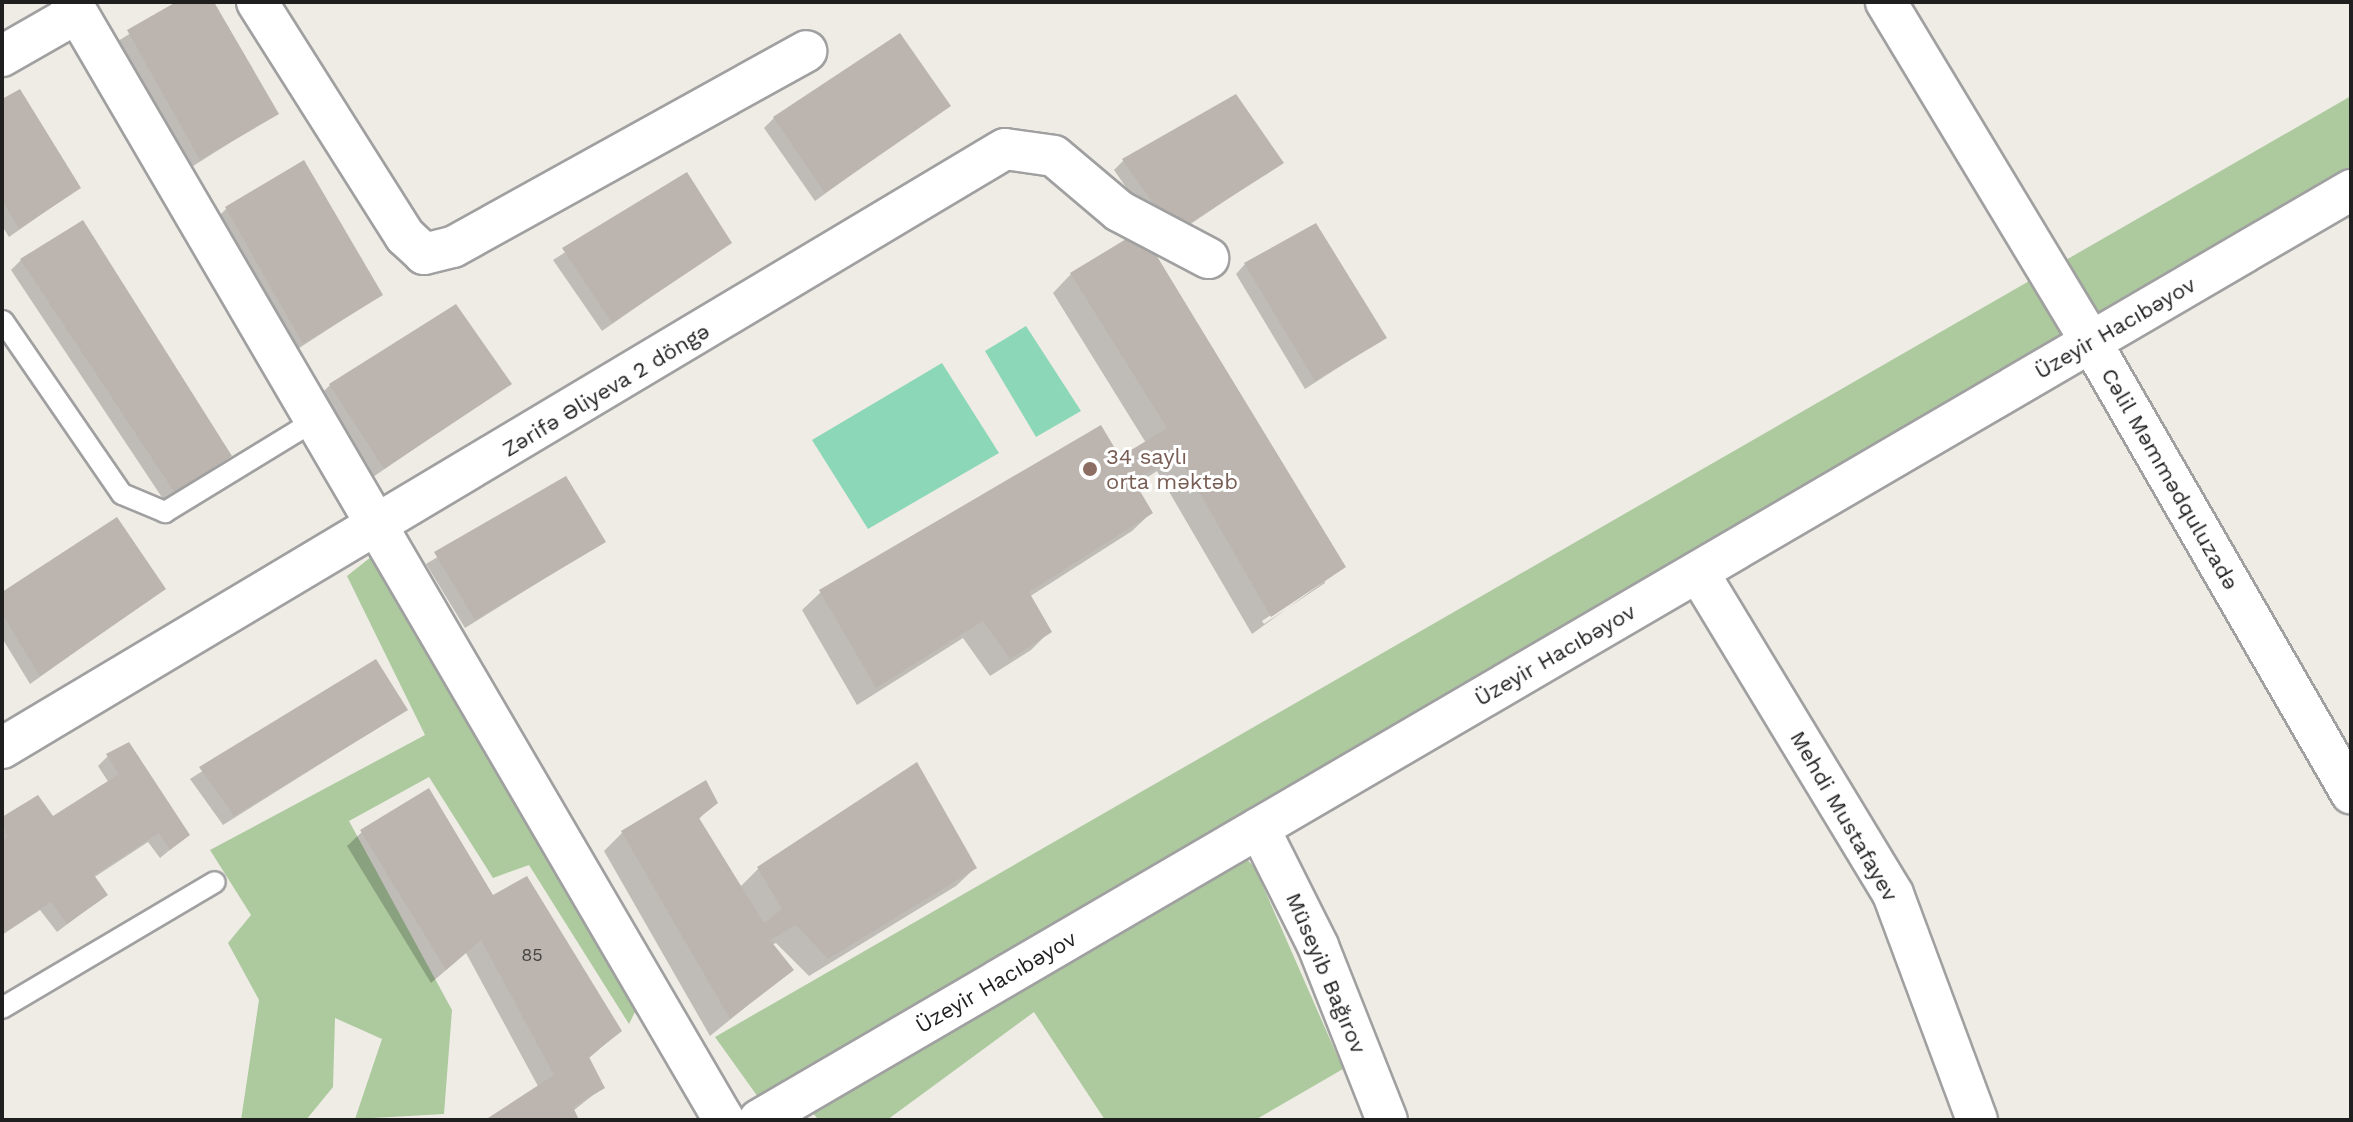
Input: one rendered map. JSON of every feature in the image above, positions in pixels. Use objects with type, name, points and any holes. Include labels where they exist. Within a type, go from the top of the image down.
[{"type":"street","points":[[257,2],[405,236],[424,254],[453,247],[806,51]]},
{"type":"street","name":"Cəlil Məmmədquluzadə","points":[[1886,2],[2091,342],[2351,793]]},
{"type":"street","points":[[2,56],[74,8],[724,1120]]},
{"type":"street","name":"Zərifə Əliyeva 2 döngə","points":[[2,748],[379,528],[1005,149],[1054,156],[1119,211],[1208,258]]},
{"type":"street","name":"Üzeyir Hacıbəyov","points":[[775,1116],[1259,828],[2351,190]]},
{"type":"street","name":"Mehdi Mustafayev","points":[[1698,572],[1893,894],[1977,1120]]},
{"type":"street","name":"Müseyib Bağırov","points":[[1259,828],[1318,946],[1387,1120]]},
{"type":"lane","points":[[3,321],[122,494],[165,512],[316,420]]},
{"type":"lane","points":[[2,1008],[215,882]]},
{"type":"green space","points":[[2351,96],[2351,176],[763,1104],[715,1037]]},
{"type":"green space","points":[[1026,326],[1081,411],[1036,437],[985,351]]},
{"type":"green space","points":[[942,363],[999,453],[868,529],[812,440]]},
{"type":"green space","points":[[376,553],[640,1002],[629,1024],[529,865],[493,878],[429,777],[349,821],[452,1010],[444,1114],[355,1119],[382,1039],[335,1018],[333,1087],[306,1120],[241,1120],[259,1000],[228,943],[251,915],[210,850],[425,735],[347,576]]},
{"type":"green space","points":[[1243,855],[1255,868],[1343,1069],[1255,1120],[1105,1120],[1034,1012],[887,1120],[819,1120],[807,1107]]},
{"type":"building","points":[[176,2],[214,2],[279,114],[200,160],[127,30]]},
{"type":"building","points":[[900,33],[951,106],[825,193],[773,117]]},
{"type":"building","points":[[20,89],[81,188],[19,229],[2,200],[2,99]]},
{"type":"building","points":[[1236,94],[1284,163],[1174,233],[1122,159]]},
{"type":"building","points":[[304,160],[383,295],[303,344],[225,207]]},
{"type":"building","points":[[687,172],[732,243],[612,323],[562,248]]},
{"type":"building","points":[[83,220],[232,456],[175,493],[20,259]]},
{"type":"building","points":[[1316,223],[1387,338],[1315,381],[1244,263]]},
{"type":"building","name":"34 saylı orta məktəb","points":[[1141,230],[1346,567],[1271,617],[1177,454],[1134,481],[1153,513],[1029,592],[1052,632],[1010,659],[983,621],[876,688],[819,590],[1101,425],[1120,457],[1167,428],[1070,273]]},
{"type":"building","points":[[456,304],[512,384],[384,469],[329,384]]},
{"type":"building","points":[[566,476],[606,542],[475,620],[434,552]]},
{"type":"building","points":[[117,517],[166,589],[40,676],[2,614],[2,592]]},
{"type":"building","points":[[376,659],[408,710],[234,816],[199,767]]},
{"type":"building","points":[[129,742],[190,835],[170,850],[159,833],[94,875],[108,895],[67,924],[51,902],[2,934],[2,841],[7,838],[2,817],[38,795],[53,816],[119,774],[106,754]]},
{"type":"building","points":[[917,762],[977,868],[828,959],[796,925],[770,940],[794,970],[730,1019],[621,831],[706,780],[718,803],[699,818],[764,923],[782,909],[757,867]]},
{"type":"building","points":[[429,788],[493,895],[527,876],[622,1031],[589,1057],[605,1088],[573,1107],[579,1120],[485,1120],[554,1075],[481,940],[446,970],[360,830]]},
{"type":"place","name":"34 saylı orta məktəb","points":[[1090,469]]}]
